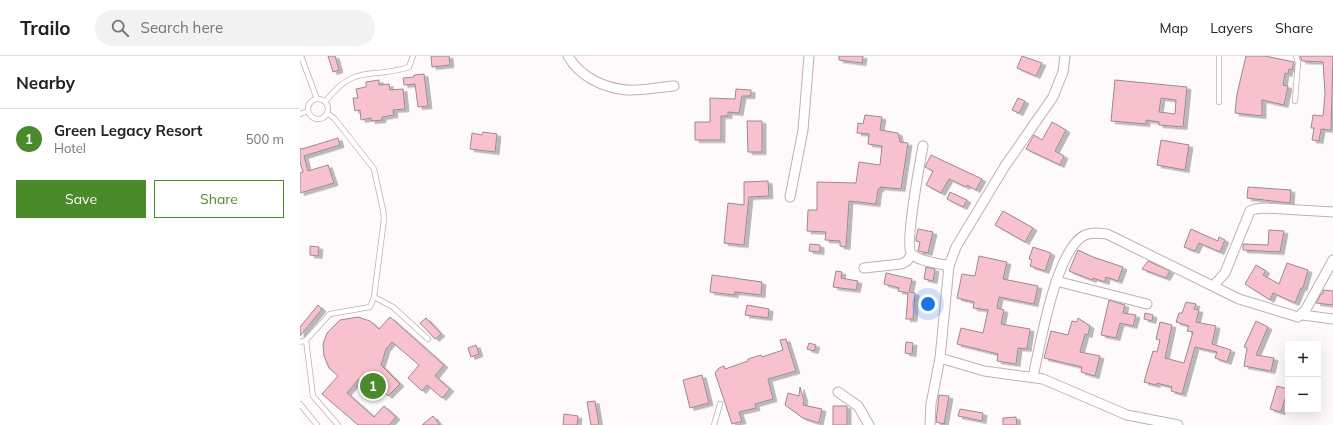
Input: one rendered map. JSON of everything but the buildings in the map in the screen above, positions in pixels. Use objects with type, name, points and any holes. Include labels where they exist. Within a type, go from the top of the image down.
[{"type":"street","points":[[568,56],[575,68],[589,78],[609,86],[628,90],[674,86]]},
{"type":"street","points":[[790,197],[802,130],[809,56]]},
{"type":"street","points":[[930,425],[931,404],[940,358],[949,266],[956,247],[1005,166],[1053,97],[1063,72],[1065,56]]},
{"type":"street","points":[[923,146],[909,248],[912,254],[918,258],[949,266]]},
{"type":"street","points":[[1213,286],[1225,273],[1250,211],[1265,208],[1333,212]]},
{"type":"street","points":[[1033,377],[1056,281],[1071,248],[1085,235],[1094,232],[1107,234],[1239,299],[1284,314],[1298,317],[1303,314],[1333,260]]},
{"type":"street","points":[[864,268],[901,264],[907,261],[912,254]]},
{"type":"street","points":[[1056,281],[1147,304]]},
{"type":"street","points":[[1303,314],[1333,318]]},
{"type":"street","points":[[940,358],[984,371],[1010,376],[1033,377],[1128,415],[1178,425]]},
{"type":"street","points":[[838,392],[858,406],[869,425]]},
{"type":"lane","points":[[301,56],[317,99]]},
{"type":"lane","points":[[325,102],[334,90],[346,80],[361,74],[409,67],[413,56]]},
{"type":"lane","points":[[1219,56],[1219,102]]},
{"type":"lane","points":[[1295,101],[1298,62],[1296,56]]},
{"type":"lane","points":[[300,342],[306,340],[330,314],[368,308],[373,303],[384,219],[374,169],[327,112],[328,108],[325,102],[317,99],[312,101],[308,111]]},
{"type":"lane","points":[[308,111],[315,118],[320,119],[327,112]]},
{"type":"lane","points":[[300,114],[308,111]]},
{"type":"lane","points":[[374,297],[393,308],[428,338]]},
{"type":"lane","points":[[306,340],[312,396],[338,425]]},
{"type":"lane","points":[[300,404],[317,425]]},
{"type":"lane","points":[[714,425],[720,404]]},
{"type":"place","name":"Green Legacy Resort","points":[[373,386]]}]
